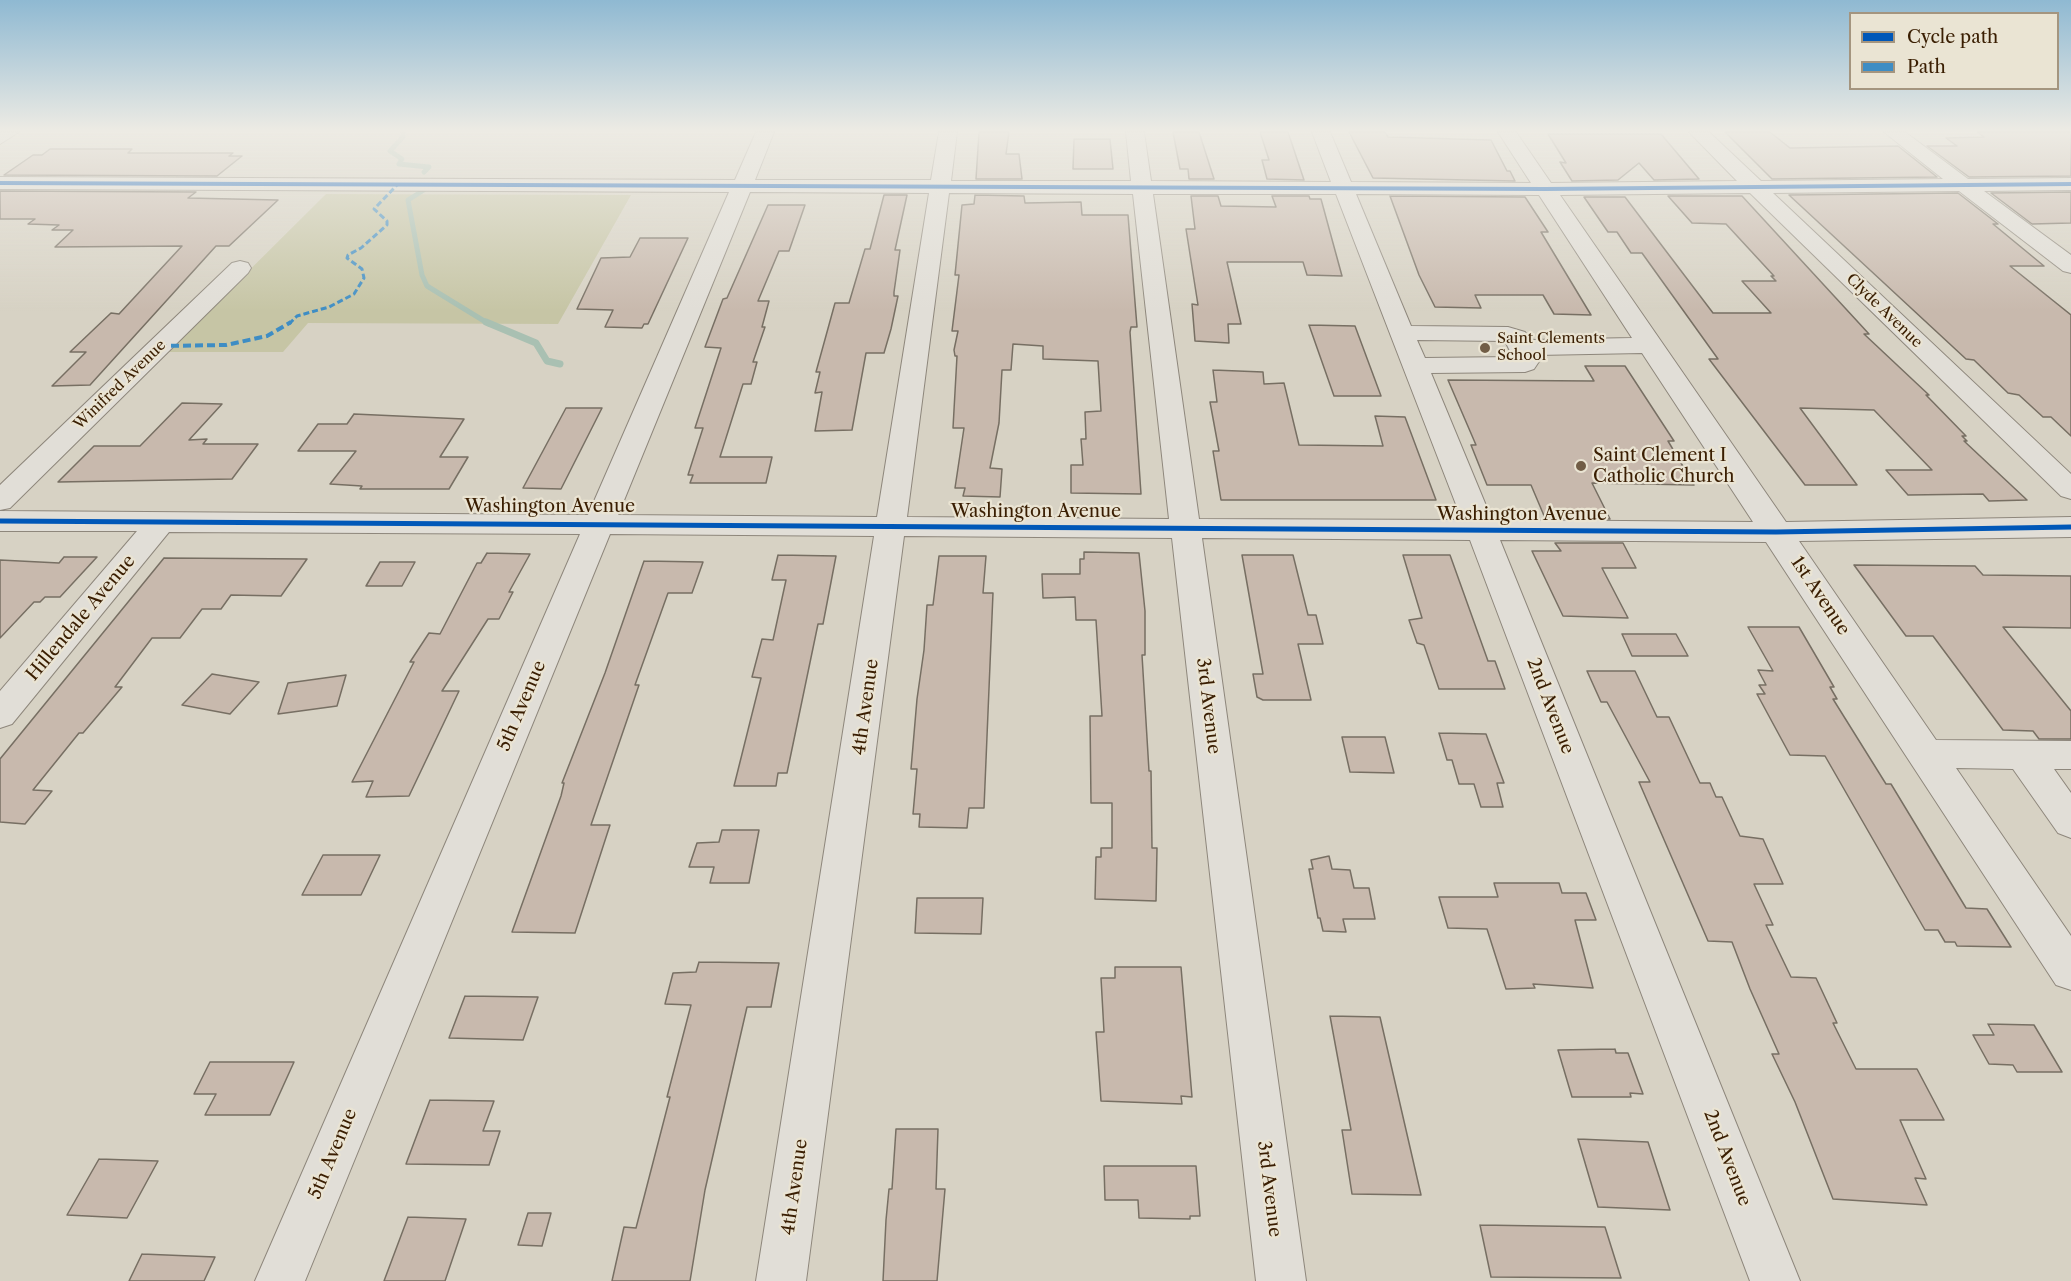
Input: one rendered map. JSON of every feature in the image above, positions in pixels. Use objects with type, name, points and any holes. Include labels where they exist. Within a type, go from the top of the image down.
[{"type":"street","name":"5th Avenue","points":[[280,1281],[740,192]]},
{"type":"street","name":"4th Avenue","points":[[782,1281],[893,526],[939,192]]},
{"type":"street","name":"3rd Avenue","points":[[1143,192],[1281,1281]]},
{"type":"street","name":"2nd Avenue","points":[[1344,192],[1481,530],[1775,1281]]},
{"type":"street","name":"1st Avenue","points":[[1547,192],[2071,971]]},
{"type":"street","name":"Clyde Avenue","points":[[1760,192],[2071,490]]},
{"type":"street","points":[[1973,192],[2071,266]]},
{"type":"street","name":"Winifred Avenue","points":[[0,501],[240,268]]},
{"type":"street","points":[[1401,333],[1508,334],[1516,337],[1527,360],[1525,364],[1415,366]]},
{"type":"street","points":[[1521,348],[1650,345]]},
{"type":"street","name":"Washington Avenue","points":[[0,521],[599,522],[1776,532],[2071,527]]},
{"type":"street","name":"Hillendale Avenue","points":[[0,715],[162,521]]},
{"type":"street","points":[[1925,754],[2071,754]]},
{"type":"street","points":[[2022,755],[2071,822]]},
{"type":"green space","points":[[326,194],[631,195],[558,324],[308,323],[283,352],[167,352]]},
{"type":"building","points":[[0,192],[196,192],[188,198],[278,200],[229,246],[216,246],[90,385],[52,386],[86,352],[70,352],[111,313],[119,314],[182,246],[55,247],[73,230],[52,230],[59,225],[28,224],[35,219],[0,219]]},
{"type":"building","points":[[2071,192],[2071,223],[2032,224],[1991,193]]},
{"type":"building","points":[[1958,193],[1998,224],[1993,224],[2044,266],[2010,266],[2071,315],[2071,436],[2051,417],[2043,417],[2019,395],[2008,393],[1974,360],[1966,359],[1789,195]]},
{"type":"building","points":[[884,195],[907,195],[895,250],[900,250],[894,292],[894,296],[898,296],[884,353],[866,353],[852,430],[815,431],[822,392],[815,393],[820,372],[816,372],[835,303],[849,303],[865,249],[870,249]]},
{"type":"building","points":[[975,195],[1024,196],[1025,203],[1081,202],[1082,215],[1128,215],[1137,327],[1131,327],[1130,332],[1141,494],[1071,493],[1071,465],[1083,465],[1081,439],[1086,439],[1085,412],[1101,411],[1098,361],[1043,359],[1043,346],[1013,344],[1011,370],[1002,370],[999,423],[990,468],[1002,469],[1000,497],[963,496],[965,488],[955,488],[964,428],[953,428],[957,356],[954,350],[958,331],[952,331],[959,275],[955,275],[962,205],[974,204]]},
{"type":"building","points":[[1191,196],[1218,196],[1221,206],[1276,207],[1272,196],[1309,196],[1310,199],[1321,199],[1342,276],[1307,275],[1303,262],[1227,262],[1241,324],[1228,324],[1229,343],[1195,341],[1192,304],[1198,305],[1186,229],[1195,229]]},
{"type":"building","points":[[1390,196],[1525,197],[1548,232],[1541,232],[1591,315],[1554,314],[1543,295],[1475,295],[1481,308],[1435,307],[1419,275]]},
{"type":"building","points":[[1668,196],[1742,196],[1869,334],[1864,334],[1929,395],[1926,395],[1966,436],[1962,436],[1967,441],[1964,441],[2027,500],[1989,501],[1983,494],[1908,495],[1886,470],[1932,470],[1874,410],[1800,408],[1857,485],[1805,485],[1709,359],[1718,359],[1642,253],[1631,253],[1617,232],[1608,232],[1584,197],[1625,197],[1713,313],[1771,313],[1742,281],[1776,281],[1771,276],[1774,276],[1726,224],[1692,223]]},
{"type":"building","points":[[768,205],[805,205],[789,251],[779,251],[758,301],[769,301],[762,327],[765,327],[753,362],[757,362],[751,384],[743,384],[720,457],[772,457],[766,483],[690,483],[693,475],[688,475],[703,428],[695,428],[721,348],[705,347],[723,299],[727,298]]},
{"type":"building","points":[[640,238],[688,238],[648,324],[644,324],[642,328],[605,327],[613,310],[577,309],[601,258],[630,257]]},
{"type":"building","points":[[1309,325],[1355,326],[1381,396],[1334,396]]},
{"type":"building","points":[[1585,366],[1625,366],[1674,441],[1668,441],[1694,485],[1592,483],[1610,519],[1545,518],[1531,485],[1487,485],[1471,445],[1476,445],[1448,380],[1594,381]]},
{"type":"building","points":[[1213,370],[1263,372],[1264,384],[1284,383],[1299,445],[1383,446],[1375,416],[1405,417],[1436,500],[1221,500],[1213,451],[1219,451],[1210,402],[1217,402]]},
{"type":"building","points":[[182,403],[222,404],[189,440],[207,439],[203,444],[258,444],[232,479],[58,482],[94,446],[140,446]]},
{"type":"building","points":[[566,408],[602,408],[561,489],[523,488]]},
{"type":"building","points":[[354,414],[464,419],[440,457],[468,457],[449,489],[360,489],[362,486],[330,484],[356,451],[298,451],[318,424],[347,424]]},
{"type":"building","points":[[1555,543],[1623,543],[1636,568],[1602,568],[1628,618],[1563,616],[1532,551],[1561,551]]},
{"type":"building","points":[[1084,552],[1139,553],[1145,611],[1145,655],[1142,655],[1149,771],[1151,771],[1152,848],[1157,848],[1156,901],[1095,899],[1096,857],[1101,857],[1101,848],[1112,848],[1112,803],[1091,803],[1090,716],[1102,716],[1096,620],[1076,620],[1075,597],[1043,598],[1042,574],[1080,574],[1080,559],[1084,559]]},
{"type":"building","points":[[487,553],[530,554],[509,592],[513,592],[499,619],[488,619],[442,691],[459,691],[409,796],[366,797],[373,781],[352,782],[414,662],[410,662],[429,633],[440,634],[477,563],[481,563]]},
{"type":"building","points":[[778,555],[836,556],[823,624],[818,624],[787,773],[778,773],[776,786],[734,786],[761,678],[752,677],[762,639],[773,640],[786,580],[772,580]]},
{"type":"building","points":[[1242,555],[1293,555],[1308,615],[1316,615],[1323,644],[1298,644],[1311,700],[1263,700],[1257,697],[1253,674],[1263,674]]},
{"type":"building","points":[[1403,555],[1450,555],[1488,661],[1495,661],[1505,689],[1439,689],[1424,645],[1417,643],[1409,620],[1422,618]]},
{"type":"building","points":[[939,556],[986,556],[983,593],[993,593],[984,808],[969,808],[967,828],[919,827],[920,814],[913,814],[917,769],[911,769],[917,699],[927,605],[933,605]]},
{"type":"building","points":[[64,557],[97,557],[60,597],[45,597],[40,602],[34,602],[0,638],[0,560],[59,563]]},
{"type":"building","points":[[164,558],[307,559],[281,596],[231,595],[221,609],[202,609],[180,638],[152,638],[115,687],[122,687],[83,733],[79,733],[33,790],[52,791],[25,824],[0,822],[0,759]]},
{"type":"building","points":[[644,561],[703,562],[692,593],[668,593],[635,685],[639,685],[591,825],[610,825],[575,933],[512,932],[561,796],[564,783],[562,783],[605,673]]},
{"type":"building","points":[[380,562],[415,562],[402,586],[366,586]]},
{"type":"building","points":[[1854,565],[1975,566],[1983,575],[2071,576],[2071,628],[2003,627],[2071,711],[2071,739],[2039,739],[2033,731],[2003,730],[1933,636],[1906,636]]},
{"type":"building","points":[[1748,627],[1799,627],[1834,687],[1830,687],[1837,699],[1833,699],[1886,784],[1891,784],[1966,908],[1987,909],[2011,947],[1957,946],[1955,942],[1945,942],[1938,930],[1925,930],[1825,756],[1790,755],[1757,694],[1765,694],[1759,685],[1766,685],[1758,670],[1773,671]]},
{"type":"building","points":[[1622,634],[1676,634],[1688,656],[1632,656]]},
{"type":"building","points":[[1587,671],[1635,671],[1657,717],[1669,717],[1700,783],[1710,783],[1716,797],[1722,797],[1740,836],[1763,839],[1783,884],[1754,884],[1773,925],[1766,925],[1791,977],[1816,978],[1837,1023],[1833,1023],[1856,1069],[1917,1069],[1944,1120],[1900,1120],[1926,1179],[1915,1178],[1927,1205],[1833,1199],[1795,1102],[1772,1054],[1779,1054],[1732,942],[1708,941],[1639,782],[1650,782],[1607,702],[1601,702]]},
{"type":"building","points":[[212,674],[259,682],[230,714],[182,705]]},
{"type":"building","points":[[346,675],[337,706],[278,714],[288,683]]},
{"type":"building","points":[[1439,733],[1486,734],[1504,783],[1497,783],[1503,807],[1481,807],[1474,784],[1459,784],[1452,760],[1447,760]]},
{"type":"building","points":[[1342,737],[1385,737],[1394,773],[1350,772]]},
{"type":"building","points":[[722,830],[759,830],[749,883],[710,883],[714,867],[689,867],[697,843],[719,842]]},
{"type":"building","points":[[323,855],[380,855],[361,895],[302,895]]},
{"type":"building","points":[[1329,856],[1332,869],[1350,870],[1354,888],[1369,888],[1375,919],[1343,919],[1346,932],[1323,931],[1320,918],[1318,918],[1309,869],[1313,869],[1311,860]]},
{"type":"building","points":[[1494,883],[1559,883],[1562,893],[1586,893],[1596,920],[1575,920],[1593,988],[1533,984],[1535,988],[1506,989],[1487,929],[1448,928],[1439,897],[1498,897]]},
{"type":"building","points":[[917,898],[983,898],[981,934],[915,933]]},
{"type":"building","points":[[699,962],[779,963],[771,1007],[747,1007],[705,1190],[690,1281],[612,1281],[624,1227],[636,1228],[691,1005],[665,1004],[673,973],[696,972]]},
{"type":"building","points":[[1115,967],[1181,967],[1192,1097],[1181,1096],[1182,1104],[1101,1101],[1096,1032],[1104,1032],[1101,978],[1115,978]]},
{"type":"building","points":[[465,996],[538,997],[523,1040],[449,1038]]},
{"type":"building","points":[[1330,1016],[1380,1017],[1421,1195],[1352,1194],[1342,1130],[1351,1130]]},
{"type":"building","points":[[1988,1024],[2034,1025],[2062,1072],[2017,1072],[2013,1065],[1989,1064],[1973,1035],[1994,1035]]},
{"type":"building","points":[[1615,1049],[1616,1053],[1628,1053],[1643,1094],[1630,1093],[1631,1097],[1572,1097],[1558,1050]]},
{"type":"building","points":[[210,1062],[294,1062],[270,1115],[205,1115],[216,1094],[194,1094]]},
{"type":"building","points":[[430,1100],[494,1101],[483,1131],[500,1131],[489,1165],[406,1164]]},
{"type":"building","points":[[896,1129],[938,1129],[936,1189],[945,1189],[937,1281],[883,1281],[886,1220],[889,1189],[892,1189]]},
{"type":"building","points":[[1578,1139],[1648,1142],[1670,1210],[1598,1207]]},
{"type":"building","points":[[99,1159],[158,1161],[127,1218],[67,1215]]},
{"type":"building","points":[[1104,1166],[1196,1166],[1200,1216],[1190,1216],[1190,1219],[1139,1218],[1138,1200],[1105,1200]]},
{"type":"building","points":[[528,1213],[551,1213],[542,1246],[518,1245]]},
{"type":"building","points":[[408,1217],[466,1219],[445,1281],[384,1281]]},
{"type":"building","points":[[1480,1225],[1605,1227],[1621,1278],[1491,1277]]},
{"type":"building","points":[[142,1254],[215,1257],[204,1281],[129,1281]]},
{"type":"waterway","points":[[421,192],[408,200],[422,275],[427,286],[489,324]]},
{"type":"waterway","points":[[486,322],[536,343],[547,361],[560,364]]},
{"type":"marked path","points":[[159,346],[226,345],[267,336],[287,326],[297,316],[329,307],[354,294],[364,278],[362,269],[347,258],[348,255],[361,248],[387,225],[387,221],[374,209],[391,192]]},
{"type":"cycle path","points":[[0,521],[1776,532],[2071,527]]},
{"type":"place","name":"Saint Clements School","points":[[1485,348]]},
{"type":"place","name":"Saint Clement I Catholic Church","points":[[1581,466]]}]
